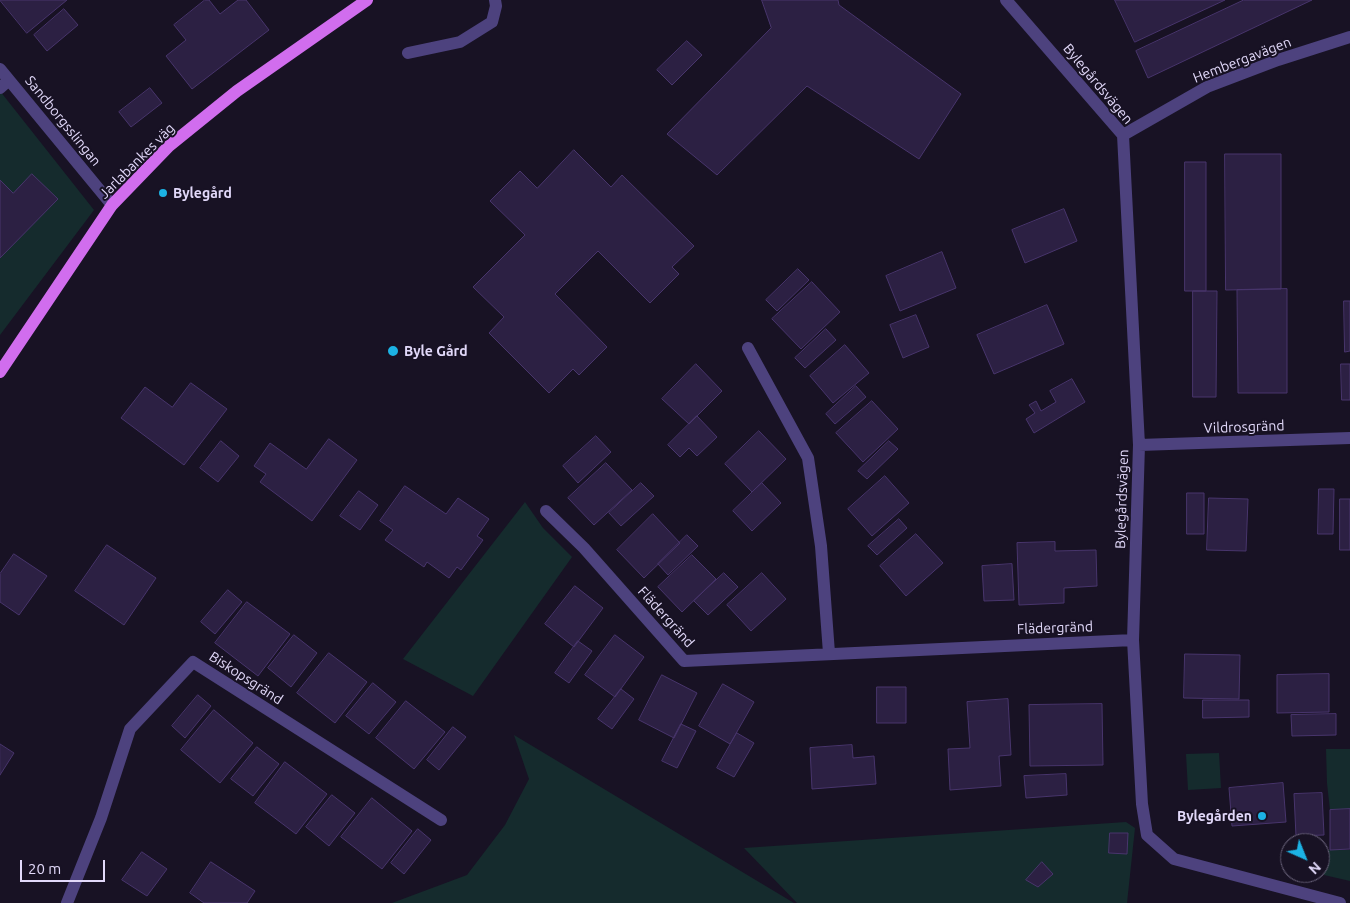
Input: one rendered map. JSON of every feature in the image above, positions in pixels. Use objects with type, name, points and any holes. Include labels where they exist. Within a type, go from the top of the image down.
[{"type":"main road","name":"Jarlabankes väg","points":[[0,372],[112,205],[169,146],[237,91],[367,0]]},
{"type":"street","points":[[408,53],[460,42],[492,22],[496,6],[495,0]]},
{"type":"street","name":"Bylegårdsvägen","points":[[1006,0],[1123,135],[1139,445],[1132,640],[1142,804],[1147,835],[1174,858],[1340,903]]},
{"type":"street","name":"Hembergavägen","points":[[1123,135],[1207,87],[1278,60],[1350,36]]},
{"type":"street","name":"Sandborgsslingan","points":[[0,68],[5,84],[112,205]]},
{"type":"street","points":[[748,348],[808,458],[821,546],[830,653]]},
{"type":"street","name":"Vildrosgränd","points":[[1139,445],[1350,438]]},
{"type":"street","name":"Flädergränd","points":[[546,511],[584,548],[684,660],[1132,640]]},
{"type":"street","name":"Biskopsgränd","points":[[67,903],[101,818],[130,729],[193,662],[440,820]]},
{"type":"green space","points":[[0,91],[94,210],[0,335]]},
{"type":"green space","points":[[525,502],[543,528],[572,557],[473,696],[403,659]]},
{"type":"green space","points":[[514,735],[794,903],[392,903],[467,875],[505,825],[529,779]]},
{"type":"green space","points":[[1326,749],[1350,749],[1350,809],[1330,810]]},
{"type":"green space","points":[[1219,753],[1221,788],[1188,790],[1186,754]]},
{"type":"green space","points":[[1126,822],[1135,828],[1127,903],[797,903],[744,848]]},
{"type":"green space","points":[[1330,850],[1350,850],[1350,881],[1330,876]]},
{"type":"building","points":[[0,0],[67,0],[27,33]]},
{"type":"building","points":[[205,0],[209,0],[220,14],[238,0],[246,0],[269,30],[192,89],[166,56],[186,40],[174,25]]},
{"type":"building","points":[[762,0],[838,0],[839,5],[961,94],[919,159],[807,86],[717,175],[667,134],[771,28]]},
{"type":"building","points":[[1115,0],[1225,0],[1135,42]]},
{"type":"building","points":[[1244,0],[1312,0],[1148,78],[1136,51]]},
{"type":"building","points":[[64,9],[78,25],[47,51],[34,35]]},
{"type":"building","points":[[687,41],[702,55],[672,85],[657,70]]},
{"type":"building","points":[[150,88],[162,103],[131,127],[119,112]]},
{"type":"building","points":[[574,150],[611,187],[622,175],[694,246],[672,267],[679,274],[650,303],[598,251],[555,294],[607,347],[579,375],[573,369],[549,393],[489,333],[504,317],[473,287],[525,235],[490,201],[520,171],[537,188]]},
{"type":"building","points":[[1225,154],[1281,154],[1281,289],[1226,290]]},
{"type":"building","points":[[1185,162],[1206,162],[1206,291],[1185,291]]},
{"type":"building","points":[[32,174],[58,199],[0,258],[0,180],[13,193]]},
{"type":"building","points":[[1064,209],[1077,241],[1025,263],[1012,230]]},
{"type":"building","points":[[942,252],[956,288],[900,311],[886,276]]},
{"type":"building","points":[[798,269],[809,280],[777,311],[766,300]]},
{"type":"building","points":[[812,282],[840,312],[801,349],[772,319]]},
{"type":"building","points":[[1287,289],[1287,393],[1238,393],[1237,290]]},
{"type":"building","points":[[1193,291],[1217,291],[1216,397],[1193,397]]},
{"type":"building","points":[[1344,301],[1350,301],[1350,351],[1345,352]]},
{"type":"building","points":[[1047,305],[1064,344],[994,374],[977,335]]},
{"type":"building","points":[[916,315],[929,347],[903,358],[890,325]]},
{"type":"building","points":[[826,329],[836,340],[805,368],[795,358]]},
{"type":"building","points":[[845,345],[869,373],[833,403],[810,376]]},
{"type":"building","points":[[696,364],[722,391],[689,424],[662,399]]},
{"type":"building","points":[[1341,364],[1350,364],[1350,400],[1342,400]]},
{"type":"building","points":[[1072,379],[1085,402],[1034,433],[1026,419],[1035,413],[1029,405],[1036,401],[1041,411],[1056,402],[1050,391]]},
{"type":"building","points":[[191,383],[227,409],[184,465],[121,418],[145,387],[172,407]]},
{"type":"building","points":[[856,386],[866,397],[835,424],[826,414]]},
{"type":"building","points":[[872,401],[898,429],[863,462],[836,433]]},
{"type":"building","points":[[697,416],[717,437],[697,456],[689,448],[680,457],[668,445]]},
{"type":"building","points":[[759,431],[786,459],[752,492],[725,464]]},
{"type":"building","points":[[596,436],[611,452],[578,483],[563,466]]},
{"type":"building","points":[[329,439],[357,460],[312,521],[260,482],[266,474],[254,466],[270,443],[306,469]]},
{"type":"building","points":[[221,441],[239,456],[218,482],[200,468]]},
{"type":"building","points":[[889,441],[898,449],[867,479],[858,471]]},
{"type":"building","points":[[606,463],[632,490],[594,525],[568,498]]},
{"type":"building","points":[[885,476],[909,503],[872,536],[848,509]]},
{"type":"building","points":[[641,483],[654,496],[621,526],[609,513]]},
{"type":"building","points":[[762,483],[781,503],[752,531],[733,511]]},
{"type":"building","points":[[405,486],[446,514],[458,498],[489,519],[477,536],[483,540],[461,570],[457,567],[449,578],[427,562],[424,567],[385,540],[393,530],[380,521]]},
{"type":"building","points":[[1319,489],[1334,489],[1333,534],[1318,534]]},
{"type":"building","points":[[359,491],[378,505],[360,530],[340,516]]},
{"type":"building","points":[[1187,493],[1204,493],[1204,534],[1187,534]]},
{"type":"building","points":[[1209,498],[1248,499],[1246,551],[1207,550]]},
{"type":"building","points":[[1340,499],[1350,499],[1350,550],[1340,550]]},
{"type":"building","points":[[653,514],[680,543],[644,578],[617,550]]},
{"type":"building","points":[[899,519],[907,528],[877,555],[868,546]]},
{"type":"building","points":[[916,534],[943,563],[906,596],[880,566]]},
{"type":"building","points":[[687,535],[698,546],[668,575],[658,564]]},
{"type":"building","points":[[1055,542],[1055,551],[1096,550],[1097,586],[1064,588],[1064,603],[1019,605],[1017,543]]},
{"type":"building","points":[[107,545],[156,578],[124,625],[75,591]]},
{"type":"building","points":[[14,554],[47,576],[19,615],[0,602],[0,574]]},
{"type":"building","points":[[692,555],[716,579],[682,612],[658,587]]},
{"type":"building","points":[[1012,564],[1014,600],[984,601],[982,566]]},
{"type":"building","points":[[724,573],[738,587],[708,615],[694,601]]},
{"type":"building","points":[[762,573],[786,599],[751,631],[727,605]]},
{"type":"building","points":[[575,586],[603,608],[574,647],[545,624]]},
{"type":"building","points":[[228,590],[242,602],[215,634],[201,622]]},
{"type":"building","points":[[247,602],[290,634],[258,676],[215,643]]},
{"type":"building","points":[[294,635],[317,653],[291,687],[268,668]]},
{"type":"building","points":[[615,635],[644,657],[615,697],[585,675]]},
{"type":"building","points":[[578,641],[592,651],[569,683],[555,673]]},
{"type":"building","points":[[329,653],[367,682],[335,723],[297,693]]},
{"type":"building","points":[[1185,654],[1240,655],[1239,699],[1184,698]]},
{"type":"building","points":[[1329,674],[1329,712],[1277,713],[1277,675]]},
{"type":"building","points":[[662,675],[697,693],[674,738],[639,720]]},
{"type":"building","points":[[373,683],[396,702],[369,734],[346,716]]},
{"type":"building","points":[[723,684],[754,702],[730,744],[699,726]]},
{"type":"building","points":[[877,687],[906,687],[906,723],[877,723]]},
{"type":"building","points":[[621,689],[634,699],[612,729],[598,719]]},
{"type":"building","points":[[198,695],[211,706],[185,738],[172,726]]},
{"type":"building","points":[[1008,699],[1011,755],[999,756],[1001,786],[950,790],[948,749],[970,748],[967,702]]},
{"type":"building","points":[[1203,700],[1249,700],[1249,717],[1203,718]]},
{"type":"building","points":[[406,701],[445,732],[414,769],[376,738]]},
{"type":"building","points":[[1102,704],[1103,765],[1030,766],[1029,705]]},
{"type":"building","points":[[214,710],[253,743],[220,783],[181,750]]},
{"type":"building","points":[[1336,714],[1336,735],[1292,736],[1291,715]]},
{"type":"building","points":[[681,724],[696,731],[677,768],[662,761]]},
{"type":"building","points":[[453,727],[466,737],[439,770],[427,760]]},
{"type":"building","points":[[737,733],[754,743],[734,777],[717,768]]},
{"type":"building","points":[[0,744],[14,753],[0,775]]},
{"type":"building","points":[[852,745],[853,758],[874,756],[876,784],[812,789],[810,748]]},
{"type":"building","points":[[257,747],[279,764],[253,796],[231,779]]},
{"type":"building","points":[[285,762],[327,794],[296,834],[255,803]]},
{"type":"building","points":[[1066,774],[1067,795],[1026,798],[1024,776]]},
{"type":"building","points":[[1283,783],[1286,822],[1232,826],[1229,788]]},
{"type":"building","points":[[1322,793],[1324,833],[1296,833],[1294,794]]},
{"type":"building","points":[[332,795],[355,813],[329,846],[306,827]]},
{"type":"building","points":[[372,798],[412,831],[382,869],[341,837]]},
{"type":"building","points":[[1350,809],[1350,849],[1330,850],[1330,810]]},
{"type":"building","points":[[418,829],[431,840],[404,874],[391,863]]},
{"type":"building","points":[[1110,833],[1128,833],[1127,854],[1109,853]]},
{"type":"building","points":[[142,852],[167,869],[147,896],[122,880]]},
{"type":"building","points":[[211,862],[255,891],[247,903],[204,903],[190,893]]},
{"type":"building","points":[[1042,862],[1053,874],[1038,887],[1026,880]]},
{"type":"place","name":"Bylegård","points":[[163,193]]},
{"type":"place","name":"Byle Gård","points":[[393,351]]},
{"type":"place","name":"Bylegården","points":[[1262,816]]}]
